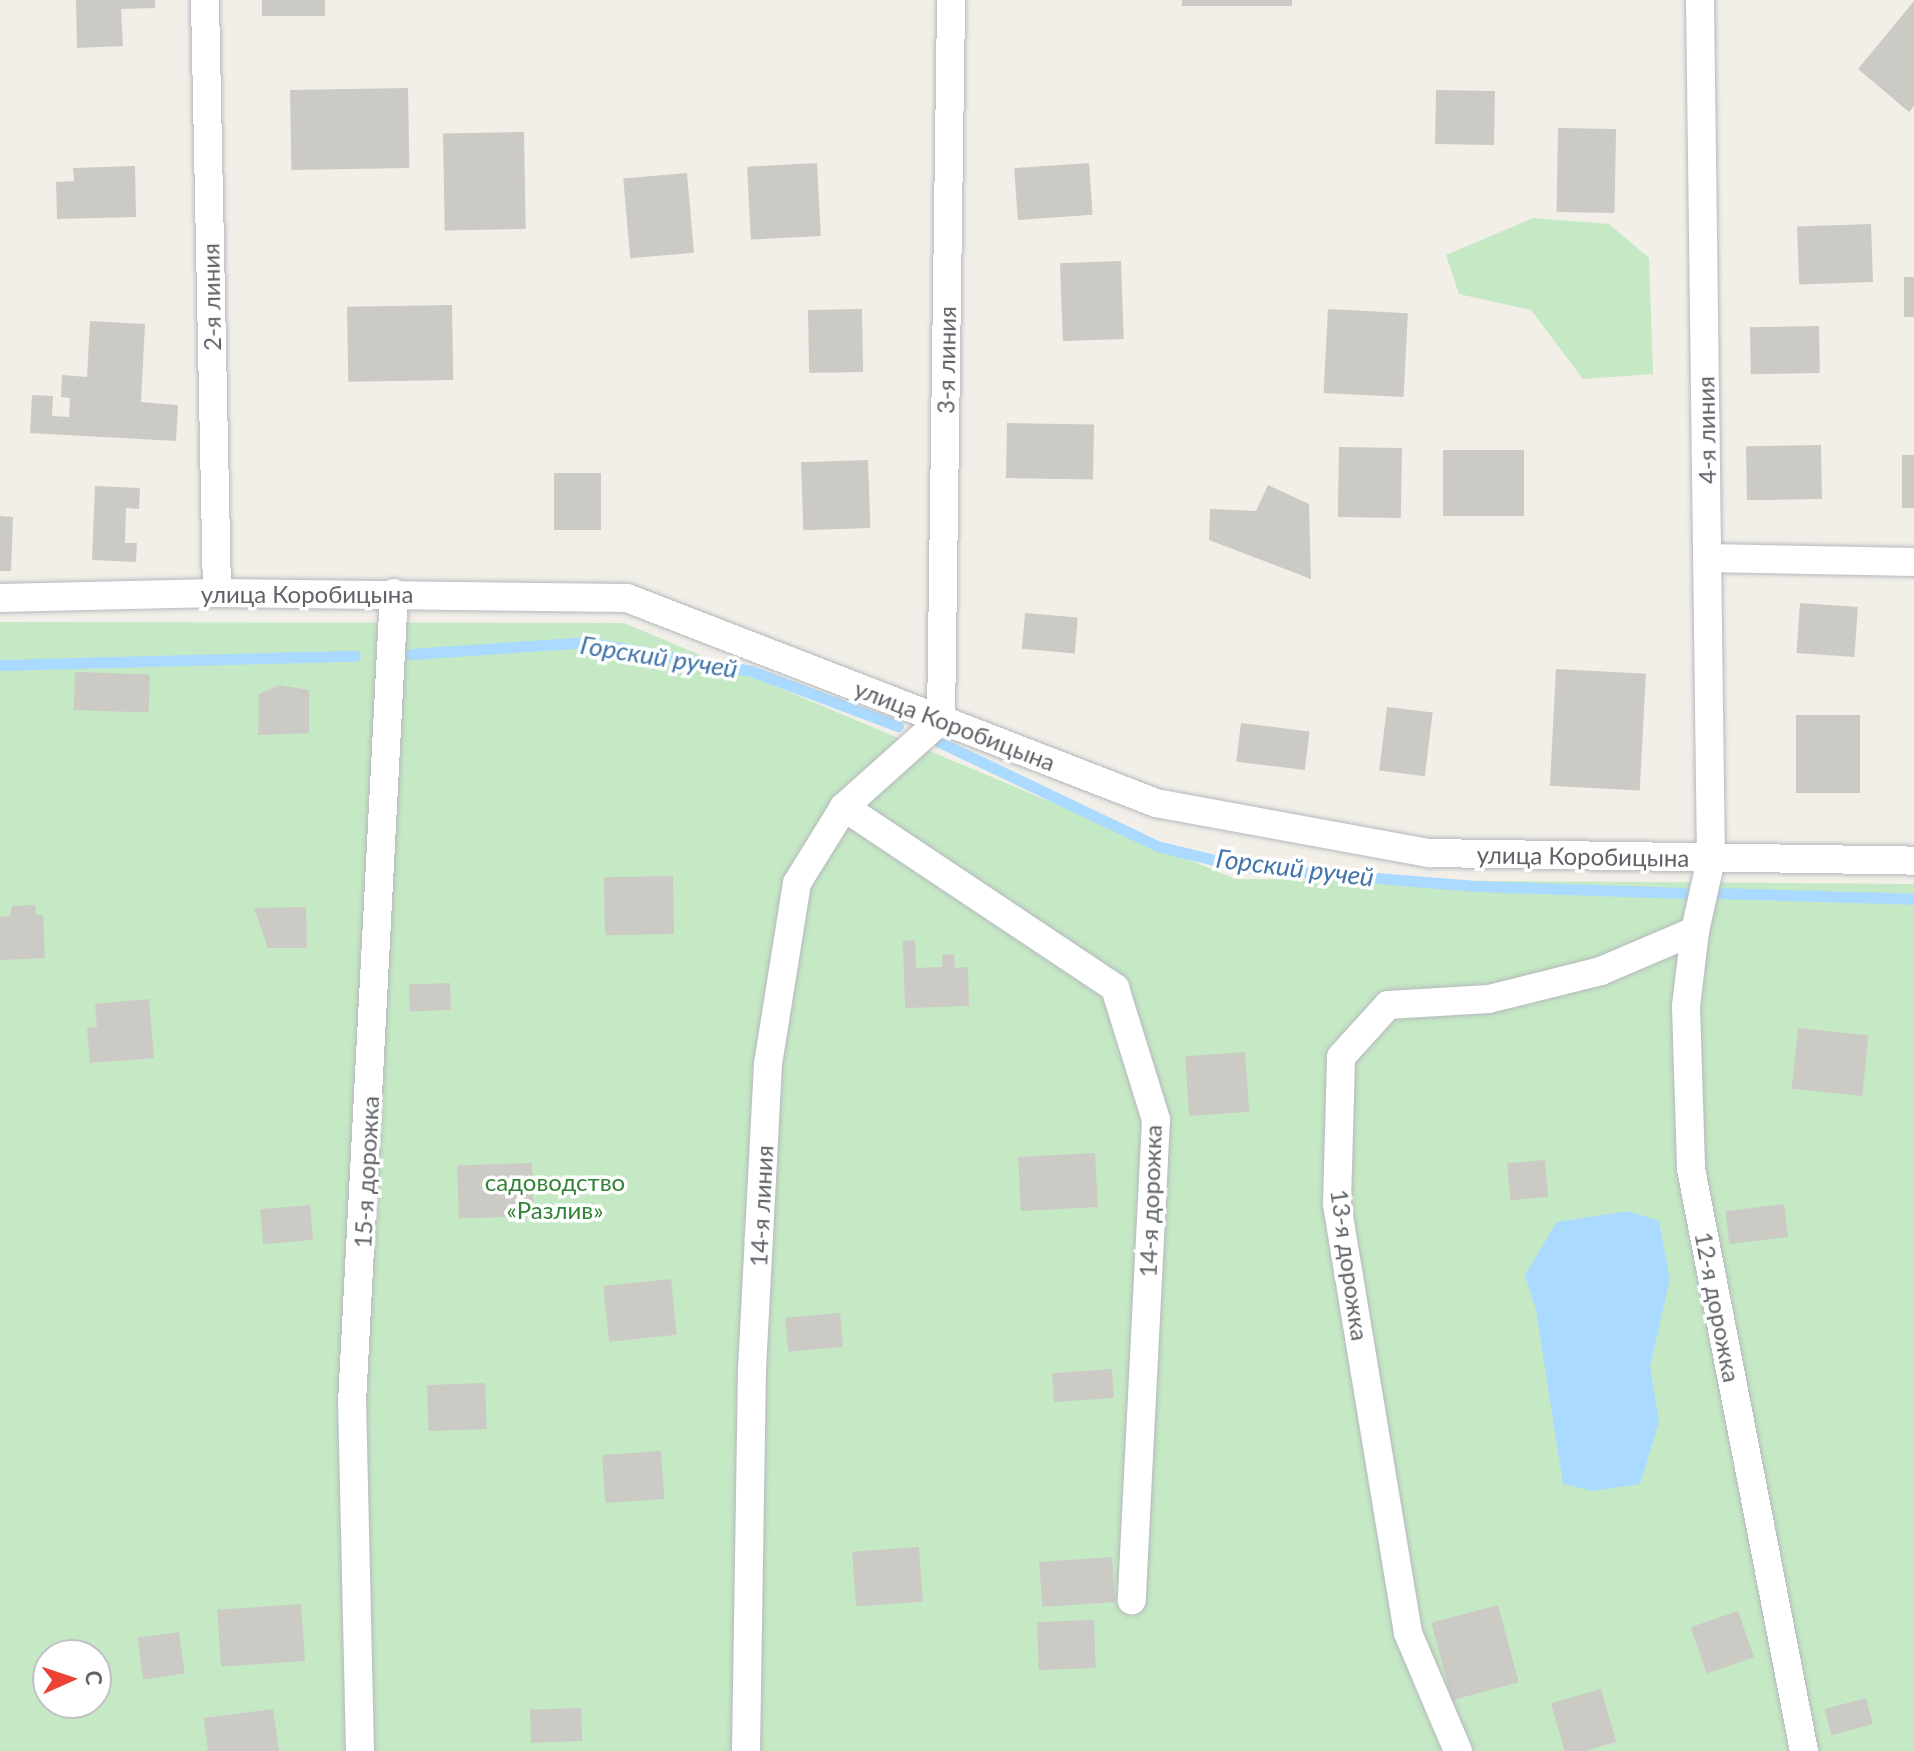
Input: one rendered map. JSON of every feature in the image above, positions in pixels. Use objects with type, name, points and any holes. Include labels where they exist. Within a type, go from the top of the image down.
[{"type":"street","name":"2-я линия","points":[[205,0],[217,593]]},
{"type":"street","name":"3-я линия","points":[[941,720],[951,0]]},
{"type":"street","name":"4-я линия","points":[[1700,0],[1711,859]]},
{"type":"street","points":[[1707,558],[1914,562]]},
{"type":"street","name":"улица Коробицына","points":[[0,598],[217,593],[627,598],[1156,803],[1429,853],[1914,861]]},
{"type":"street","name":"15-я дорожка","points":[[360,1751],[352,1403],[394,593]]},
{"type":"street","name":"14-я линия","points":[[746,1751],[752,1369],[768,1064],[797,883],[844,807],[941,720]]},
{"type":"street","name":"14-я дорожка","points":[[844,807],[1115,988],[1156,1120],[1132,1600]]},
{"type":"street","name":"12-я дорожка","points":[[1711,859],[1695,931],[1686,1007],[1691,1169],[1804,1751]]},
{"type":"street","name":"13-я дорожка","points":[[1458,1751],[1406,1618],[1337,1203],[1341,1057],[1388,1005],[1489,999],[1601,971],[1695,931]]},
{"type":"green space","points":[[1533,218],[1609,224],[1649,258],[1653,374],[1583,379],[1531,310],[1459,294],[1446,255]]},
{"type":"green space","name":"садоводство «Разлив»","points":[[0,622],[624,623],[1235,879],[1914,884],[1914,1751],[0,1751]]},
{"type":"water","points":[[1628,1211],[1659,1221],[1670,1279],[1650,1366],[1659,1422],[1640,1484],[1592,1491],[1563,1484],[1536,1310],[1525,1275],[1557,1222]]},
{"type":"building","points":[[76,0],[155,0],[155,8],[121,9],[123,46],[77,48]]},
{"type":"building","points":[[262,0],[325,0],[325,16],[262,16]]},
{"type":"building","points":[[1182,0],[1292,0],[1292,6],[1182,6]]},
{"type":"building","points":[[1914,1],[1914,106],[1909,112],[1858,69]]},
{"type":"building","points":[[408,88],[409,168],[291,170],[290,90]]},
{"type":"building","points":[[1436,90],[1495,91],[1494,145],[1435,144]]},
{"type":"building","points":[[1558,128],[1616,129],[1615,213],[1557,212]]},
{"type":"building","points":[[524,132],[526,229],[445,230],[443,133]]},
{"type":"building","points":[[817,163],[821,236],[751,240],[747,167]]},
{"type":"building","points":[[1089,163],[1093,215],[1018,220],[1014,168]]},
{"type":"building","points":[[135,166],[136,217],[57,219],[56,182],[74,181],[73,168]]},
{"type":"building","points":[[687,173],[694,253],[630,258],[623,179]]},
{"type":"building","points":[[1871,224],[1873,282],[1799,285],[1797,227]]},
{"type":"building","points":[[1121,261],[1124,339],[1063,341],[1060,263]]},
{"type":"building","points":[[1904,277],[1914,277],[1914,317],[1904,317]]},
{"type":"building","points":[[452,305],[453,380],[348,382],[347,307]]},
{"type":"building","points":[[862,309],[863,372],[809,373],[808,310]]},
{"type":"building","points":[[1328,309],[1408,313],[1403,397],[1324,393]]},
{"type":"building","points":[[90,321],[145,324],[141,402],[178,405],[176,441],[30,433],[32,395],[53,396],[52,416],[69,417],[70,398],[61,397],[62,375],[87,377]]},
{"type":"building","points":[[1819,326],[1820,373],[1751,374],[1750,327]]},
{"type":"building","points":[[1007,423],[1094,425],[1093,480],[1006,478]]},
{"type":"building","points":[[1821,445],[1822,499],[1747,500],[1746,446]]},
{"type":"building","points":[[1339,447],[1402,448],[1401,518],[1338,517]]},
{"type":"building","points":[[1443,450],[1524,450],[1524,516],[1443,516]]},
{"type":"building","points":[[1902,455],[1914,455],[1914,508],[1902,508]]},
{"type":"building","points":[[868,460],[870,528],[803,530],[801,462]]},
{"type":"building","points":[[554,473],[601,473],[601,530],[554,530]]},
{"type":"building","points":[[1268,485],[1309,504],[1311,579],[1209,540],[1210,509],[1256,511]]},
{"type":"building","points":[[95,486],[140,488],[139,509],[126,508],[125,543],[137,543],[136,562],[92,560]]},
{"type":"building","points":[[0,516],[13,517],[11,571],[0,571]]},
{"type":"building","points":[[1800,603],[1858,607],[1854,657],[1797,653]]},
{"type":"building","points":[[1025,613],[1078,618],[1075,653],[1022,649]]},
{"type":"building","points":[[1556,669],[1646,674],[1640,791],[1550,786]]},
{"type":"building","points":[[75,672],[150,675],[149,713],[74,710]]},
{"type":"building","points":[[279,685],[309,690],[309,733],[258,735],[259,694]]},
{"type":"building","points":[[1387,707],[1433,713],[1425,776],[1379,771]]},
{"type":"building","points":[[1796,715],[1860,715],[1860,793],[1796,793]]},
{"type":"building","points":[[1241,723],[1309,731],[1305,770],[1236,762]]},
{"type":"building","points":[[673,876],[674,934],[605,935],[604,877]]},
{"type":"building","points":[[35,905],[36,915],[43,915],[45,958],[0,960],[0,917],[10,916],[12,906]]},
{"type":"building","points":[[306,907],[307,948],[268,948],[254,908]]},
{"type":"building","points":[[915,940],[916,968],[942,967],[942,955],[954,954],[955,968],[968,967],[969,1006],[905,1008],[903,941]]},
{"type":"building","points":[[450,983],[451,1010],[410,1011],[409,984]]},
{"type":"building","points":[[149,999],[154,1058],[90,1063],[87,1028],[97,1027],[95,1004]]},
{"type":"building","points":[[1798,1028],[1869,1035],[1862,1096],[1792,1089]]},
{"type":"building","points":[[1245,1052],[1249,1112],[1189,1116],[1185,1056]]},
{"type":"building","points":[[1095,1153],[1098,1207],[1021,1211],[1018,1157]]},
{"type":"building","points":[[1545,1160],[1548,1197],[1510,1200],[1507,1163]]},
{"type":"building","points":[[532,1163],[534,1216],[459,1219],[457,1166]]},
{"type":"building","points":[[1784,1204],[1788,1237],[1729,1244],[1725,1211]]},
{"type":"building","points":[[310,1205],[313,1240],[263,1244],[260,1209]]},
{"type":"building","points":[[671,1279],[677,1335],[609,1342],[603,1286]]},
{"type":"building","points":[[840,1313],[843,1347],[788,1352],[785,1318]]},
{"type":"building","points":[[1112,1369],[1114,1398],[1054,1402],[1052,1373]]},
{"type":"building","points":[[485,1383],[487,1429],[429,1431],[427,1385]]},
{"type":"building","points":[[661,1451],[664,1499],[605,1503],[602,1455]]},
{"type":"building","points":[[919,1547],[923,1602],[856,1607],[852,1552]]},
{"type":"building","points":[[1112,1557],[1115,1602],[1042,1607],[1039,1562]]},
{"type":"building","points":[[301,1604],[305,1661],[221,1667],[217,1610]]},
{"type":"building","points":[[1498,1605],[1519,1682],[1452,1700],[1431,1623]]},
{"type":"building","points":[[1738,1611],[1754,1657],[1707,1674],[1691,1627]]},
{"type":"building","points":[[1094,1620],[1096,1668],[1039,1670],[1037,1622]]},
{"type":"building","points":[[179,1632],[185,1674],[143,1679],[137,1638]]},
{"type":"building","points":[[1601,1689],[1616,1742],[1584,1751],[1565,1751],[1551,1703]]},
{"type":"building","points":[[1866,1698],[1873,1724],[1831,1735],[1824,1709]]},
{"type":"building","points":[[581,1708],[582,1741],[531,1743],[530,1710]]},
{"type":"building","points":[[273,1709],[279,1751],[208,1751],[204,1718]]},
{"type":"waterway","name":"Горский ручей","points":[[411,654],[587,642],[751,671],[898,726]]},
{"type":"waterway","name":"Горский ручей","points":[[0,665],[355,656]]},
{"type":"waterway","name":"Горский ручей","points":[[931,738],[1157,846],[1243,867],[1475,886],[1685,893]]},
{"type":"waterway","name":"Горский ручей","points":[[1717,893],[1914,899]]}]
